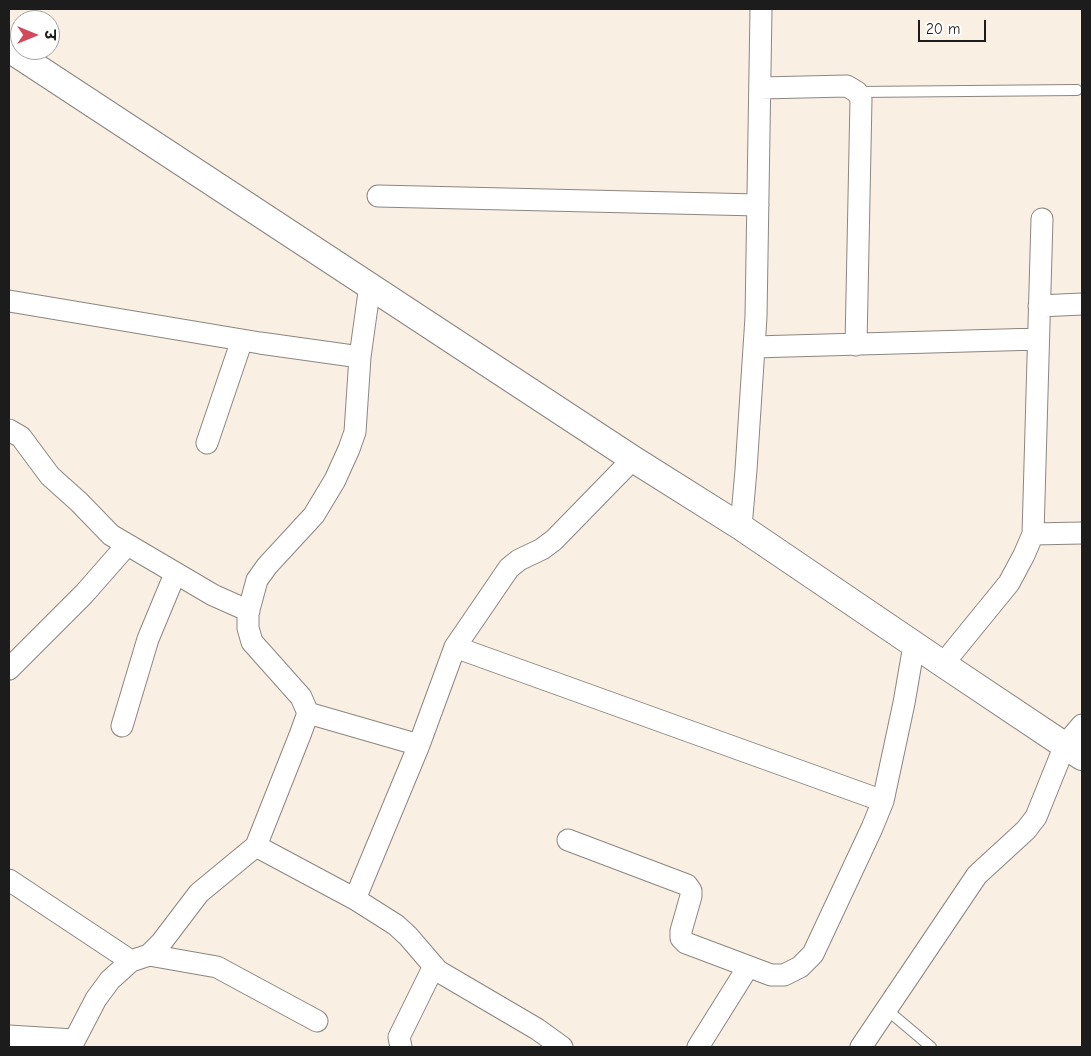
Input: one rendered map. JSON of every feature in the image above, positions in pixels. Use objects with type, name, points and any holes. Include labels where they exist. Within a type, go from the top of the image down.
[{"type":"street","points":[[741,527],[754,347],[761,9]]},
{"type":"street","points":[[9,50],[741,527],[1074,751]]},
{"type":"street","points":[[760,88],[848,86],[857,92],[860,99],[856,345]]},
{"type":"street","points":[[378,196],[758,205]]},
{"type":"street","points":[[943,664],[1009,583],[1024,556],[1033,534],[1042,219]]},
{"type":"street","points":[[9,1036],[73,1044],[96,999],[110,980],[161,943],[199,894],[256,846],[308,713],[301,697],[252,642],[248,628],[249,611],[257,580],[267,566],[314,516],[335,480],[349,449],[354,432],[360,357],[370,285]]},
{"type":"street","points":[[9,301],[242,340],[360,357]]},
{"type":"street","points":[[1039,306],[1082,304]]},
{"type":"street","points":[[207,443],[242,340]]},
{"type":"street","points":[[754,347],[1038,340]]},
{"type":"street","points":[[9,430],[21,437],[50,476],[111,535],[213,596],[249,611]]},
{"type":"street","points":[[354,899],[419,746],[455,646],[509,568],[519,560],[542,549],[554,540],[633,458]]},
{"type":"street","points":[[1033,534],[1082,533]]},
{"type":"street","points":[[9,669],[84,594],[128,545]]},
{"type":"street","points":[[122,726],[148,639],[175,574]]},
{"type":"street","points":[[568,840],[687,885],[691,890],[691,896],[681,931],[681,938],[686,943],[771,975],[784,975],[800,967],[813,954],[883,801],[904,704],[914,645]]},
{"type":"street","points":[[455,646],[883,801]]},
{"type":"street","points":[[308,713],[419,746]]},
{"type":"street","points":[[861,1047],[977,875],[1026,830],[1036,817],[1074,751],[1082,725]]},
{"type":"street","points":[[256,846],[354,899],[396,925],[438,971],[537,1029],[562,1047]]},
{"type":"street","points":[[9,880],[140,958],[217,967],[317,1021]]},
{"type":"street","points":[[401,1047],[399,1037],[434,966]]},
{"type":"street","points":[[698,1047],[748,967]]},
{"type":"lane","points":[[857,92],[1078,90]]},
{"type":"lane","points":[[886,1009],[931,1047]]}]
